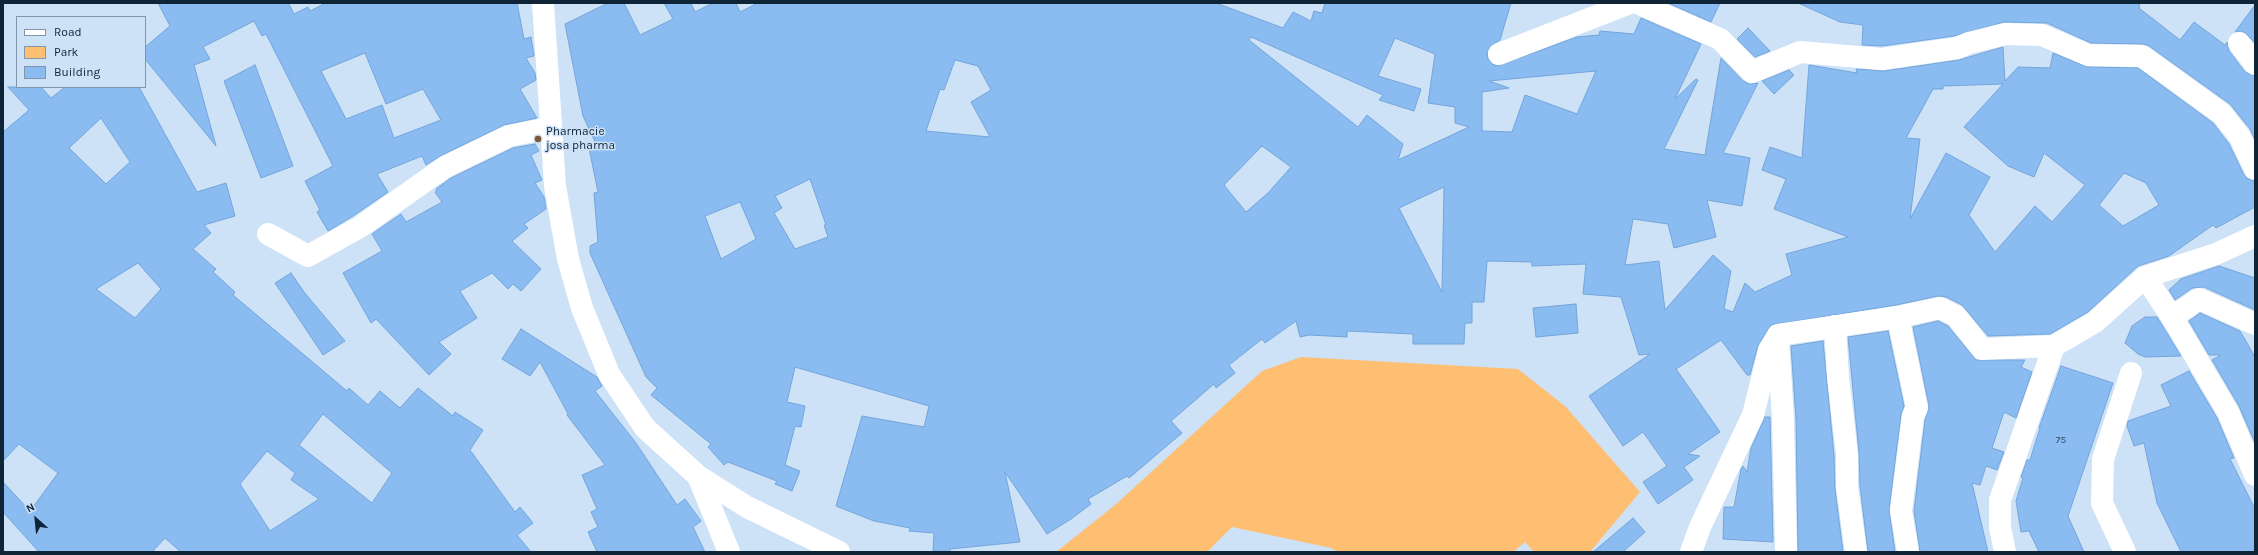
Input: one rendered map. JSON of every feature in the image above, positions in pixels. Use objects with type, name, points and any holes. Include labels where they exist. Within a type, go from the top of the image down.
[{"type":"street","points":[[542,3],[549,128],[555,186],[568,259],[582,308],[609,374],[645,428],[698,476],[747,507],[840,552]]},
{"type":"street","points":[[1499,54],[1630,3]]},
{"type":"street","points":[[1637,3],[1720,39],[1752,72],[1800,52],[1882,59],[1957,48],[1969,43],[2005,34],[2042,35],[2088,55],[2142,56],[2222,114],[2240,137],[2255,169]]},
{"type":"street","points":[[2239,43],[2255,64]]},
{"type":"street","points":[[268,234],[308,256],[360,227],[445,167],[509,136],[549,128]]},
{"type":"street","points":[[1690,552],[1752,415],[1768,351],[1778,335],[1898,318],[1940,308],[1956,316],[1982,349],[2054,346],[2095,322],[2145,277],[2216,254],[2255,236]]},
{"type":"street","points":[[2145,277],[2172,317],[2228,412],[2255,475]]},
{"type":"street","points":[[2172,317],[2200,299],[2255,324]]},
{"type":"street","points":[[1898,318],[1917,408],[1912,416],[1901,511],[1908,552]]},
{"type":"street","points":[[1835,326],[1838,377],[1847,454],[1847,487],[1856,552]]},
{"type":"street","points":[[1778,335],[1783,419],[1786,549]]},
{"type":"street","points":[[2005,552],[2000,527],[2000,500],[2054,346]]},
{"type":"street","points":[[2125,552],[2102,503],[2102,459],[2131,373]]},
{"type":"street","points":[[698,476],[729,552]]},
{"type":"green space","points":[[1301,357],[1518,369],[1565,406],[1640,492],[1590,552],[1534,552],[1525,542],[1513,552],[1338,552],[1331,548],[1232,527],[1207,552],[1056,552],[1115,505],[1262,371]]},
{"type":"building","points":[[158,3],[292,3],[289,4],[294,14],[308,7],[310,11],[326,3],[517,3],[524,39],[531,37],[534,56],[526,58],[535,73],[536,80],[520,89],[537,118],[504,125],[440,156],[426,165],[422,156],[377,174],[388,192],[328,231],[317,212],[320,210],[305,181],[333,166],[266,34],[262,36],[254,21],[203,47],[210,59],[194,65],[216,146],[146,60],[146,46],[170,26]],"holes":[[[365,53],[386,104],[423,89],[441,120],[394,138],[382,105],[346,119],[321,71]]]},
{"type":"building","points":[[608,3],[624,3],[640,35],[673,19],[664,3],[691,3],[695,12],[713,3],[736,3],[740,12],[758,3],[1216,3],[1283,28],[1293,12],[1311,21],[1314,11],[1322,13],[1325,3],[1511,3],[1500,40],[1490,46],[1487,52],[1488,59],[1492,64],[1497,66],[1577,37],[1599,35],[1600,31],[1634,34],[1641,18],[1701,44],[1675,99],[1696,79],[1698,80],[1664,149],[1705,155],[1721,58],[1743,81],[1750,84],[1758,83],[1723,153],[1750,158],[1742,206],[1707,200],[1716,237],[1674,248],[1668,224],[1633,219],[1625,265],[1659,261],[1665,310],[1713,255],[1731,271],[1724,309],[1733,312],[1745,283],[1755,292],[1792,275],[1786,254],[1848,237],[1774,209],[1786,179],[1762,170],[1770,147],[1802,158],[1809,65],[1857,73],[1856,69],[1884,71],[1959,60],[2003,47],[2005,81],[2018,67],[2050,68],[2053,53],[2087,67],[2138,68],[2213,123],[2229,144],[2244,175],[2248,179],[2255,181],[2255,207],[2216,228],[2213,225],[2169,256],[2138,266],[2088,312],[2050,334],[1988,336],[1962,305],[1946,297],[1938,296],[1896,305],[1771,325],[1758,345],[1750,375],[1747,375],[1721,340],[1676,369],[1720,432],[1688,454],[1700,456],[1684,467],[1693,480],[1658,504],[1643,482],[1667,466],[1643,432],[1623,446],[1589,396],[1650,354],[1639,355],[1621,297],[1583,294],[1586,264],[1532,266],[1532,262],[1487,261],[1484,302],[1472,302],[1472,323],[1465,323],[1464,344],[1413,344],[1413,334],[1347,331],[1347,337],[1309,335],[1300,337],[1296,321],[1265,343],[1262,339],[1229,365],[1235,373],[1216,388],[1214,384],[1171,421],[1182,433],[1129,478],[1127,476],[1088,499],[1091,504],[1071,519],[1047,534],[1005,472],[1020,542],[950,549],[950,552],[933,551],[934,533],[909,531],[910,528],[874,521],[836,506],[862,416],[924,427],[929,406],[795,367],[787,402],[805,406],[801,427],[795,426],[785,465],[800,471],[792,491],[775,484],[777,481],[728,462],[724,465],[708,447],[711,444],[651,395],[657,388],[646,377],[590,253],[590,246],[598,242],[594,193],[598,192],[589,148],[596,144],[583,116],[565,24]],"holes":[[[1251,37],[1383,95],[1379,100],[1414,111],[1421,89],[1378,76],[1395,38],[1435,54],[1428,103],[1455,107],[1455,123],[1469,127],[1398,160],[1403,144],[1367,115],[1358,127],[1249,40]],[[955,60],[978,66],[991,90],[971,102],[990,137],[926,131],[940,89],[944,90]],[[1596,71],[1577,114],[1525,95],[1512,132],[1482,131],[1482,92],[1509,88],[1489,81]],[[2003,84],[1964,127],[2008,166],[2034,177],[2044,153],[2085,185],[2052,222],[2035,206],[1995,252],[1969,215],[1990,177],[1946,153],[1910,219],[1920,139],[1906,138],[1933,89],[1943,89],[1943,86]],[[1262,146],[1291,167],[1268,193],[1246,212],[1224,185]],[[2124,173],[2146,183],[2159,205],[2123,226],[2099,205]],[[810,179],[826,225],[824,225],[828,237],[795,249],[774,213],[782,208],[775,196]],[[1444,187],[1442,292],[1399,208]],[[740,202],[756,239],[721,259],[705,216]]]},
{"type":"building","points":[[1668,3],[1720,3],[1711,22]]},
{"type":"building","points":[[1798,3],[2140,3],[2139,8],[2180,40],[2194,22],[2225,45],[2227,42],[2229,51],[2245,72],[2255,76],[2255,140],[2250,129],[2230,104],[2149,46],[2143,44],[2091,43],[2047,23],[2005,22],[1954,36],[1882,46],[1862,45],[1863,25],[1840,22]]},
{"type":"building","points":[[2255,5],[2255,43],[2244,32],[2235,32]]},
{"type":"building","points":[[1748,28],[1770,51],[1755,57],[1737,39]]},
{"type":"building","points":[[255,65],[293,166],[261,178],[224,81]]},
{"type":"building","points":[[1789,70],[1794,75],[1774,94],[1762,81]]},
{"type":"building","points":[[8,87],[42,88],[51,98],[64,88],[140,88],[197,192],[226,183],[235,216],[204,225],[211,233],[193,249],[216,269],[213,272],[235,292],[233,295],[347,391],[349,388],[368,405],[380,391],[400,408],[418,388],[453,416],[455,412],[483,430],[470,450],[515,512],[520,507],[533,523],[517,535],[531,552],[181,552],[165,538],[152,552],[39,552],[3,512],[3,482],[30,511],[58,473],[19,444],[3,461],[3,132],[29,110]],"holes":[[[101,118],[130,162],[106,184],[69,148]],[[138,263],[161,289],[135,318],[96,289]],[[323,414],[392,473],[372,503],[299,445]],[[267,451],[295,473],[291,480],[319,499],[270,531],[240,484]]]},
{"type":"building","points":[[535,144],[539,151],[531,155],[542,180],[535,183],[544,197],[546,209],[524,224],[528,228],[512,241],[541,269],[521,291],[513,284],[508,289],[492,273],[460,291],[477,318],[439,342],[451,354],[429,375],[376,319],[371,323],[343,273],[382,251],[372,234],[401,214],[406,222],[442,202],[435,192],[437,191],[436,189],[451,178],[513,148]]},
{"type":"building","points":[[2219,266],[2255,278],[2255,310],[2204,287],[2192,288],[2175,300],[2169,290],[2181,279]]},
{"type":"building","points":[[291,273],[304,292],[345,341],[323,355],[275,283]]},
{"type":"building","points":[[1576,304],[1578,333],[1536,337],[1533,308]]},
{"type":"building","points":[[2200,313],[2240,331],[2255,357],[2255,443],[2239,406],[2212,360],[2221,355],[2209,355],[2189,321]]},
{"type":"building","points":[[2145,317],[2157,317],[2181,356],[2145,357],[2138,354],[2125,343],[2132,326]]},
{"type":"building","points":[[1938,321],[1948,326],[1976,360],[2025,360],[2021,367],[2032,372],[2016,418],[2004,412],[1992,448],[2004,452],[1997,470],[1986,466],[1980,485],[1972,483],[1988,552],[1920,552],[1914,511],[1925,420],[1929,406],[1913,327]]},
{"type":"building","points":[[521,329],[597,377],[602,386],[595,391],[636,443],[677,505],[685,499],[701,521],[693,527],[705,552],[597,552],[588,532],[598,527],[591,512],[597,509],[582,475],[605,465],[567,415],[568,414],[540,362],[530,376],[502,359]]},
{"type":"building","points":[[1888,331],[1904,406],[1901,414],[1889,509],[1895,552],[1868,552],[1860,486],[1859,453],[1848,337]]},
{"type":"building","points":[[1823,341],[1834,455],[1835,489],[1843,552],[1798,552],[1796,419],[1791,346]]},
{"type":"building","points":[[2061,366],[2113,383],[2068,516],[2084,552],[2039,552],[2029,531],[2021,532],[2016,501],[2023,478],[2021,477],[2027,460],[2030,460],[2039,428]]},
{"type":"building","points":[[2189,371],[2217,418],[2234,458],[2230,459],[2255,509],[2255,552],[2181,552],[2157,503],[2144,443],[2134,446],[2127,426],[2128,421],[2171,406],[2161,385]]},
{"type":"building","points":[[1765,417],[1770,417],[1773,542],[1723,539],[1724,507],[1734,507],[1741,469],[1743,466],[1747,472],[1751,448]]},
{"type":"building","points":[[1633,518],[1645,532],[1623,552],[1593,552]]},
{"type":"place","name":"Pharmacie josa pharma","points":[[538,139]]}]
